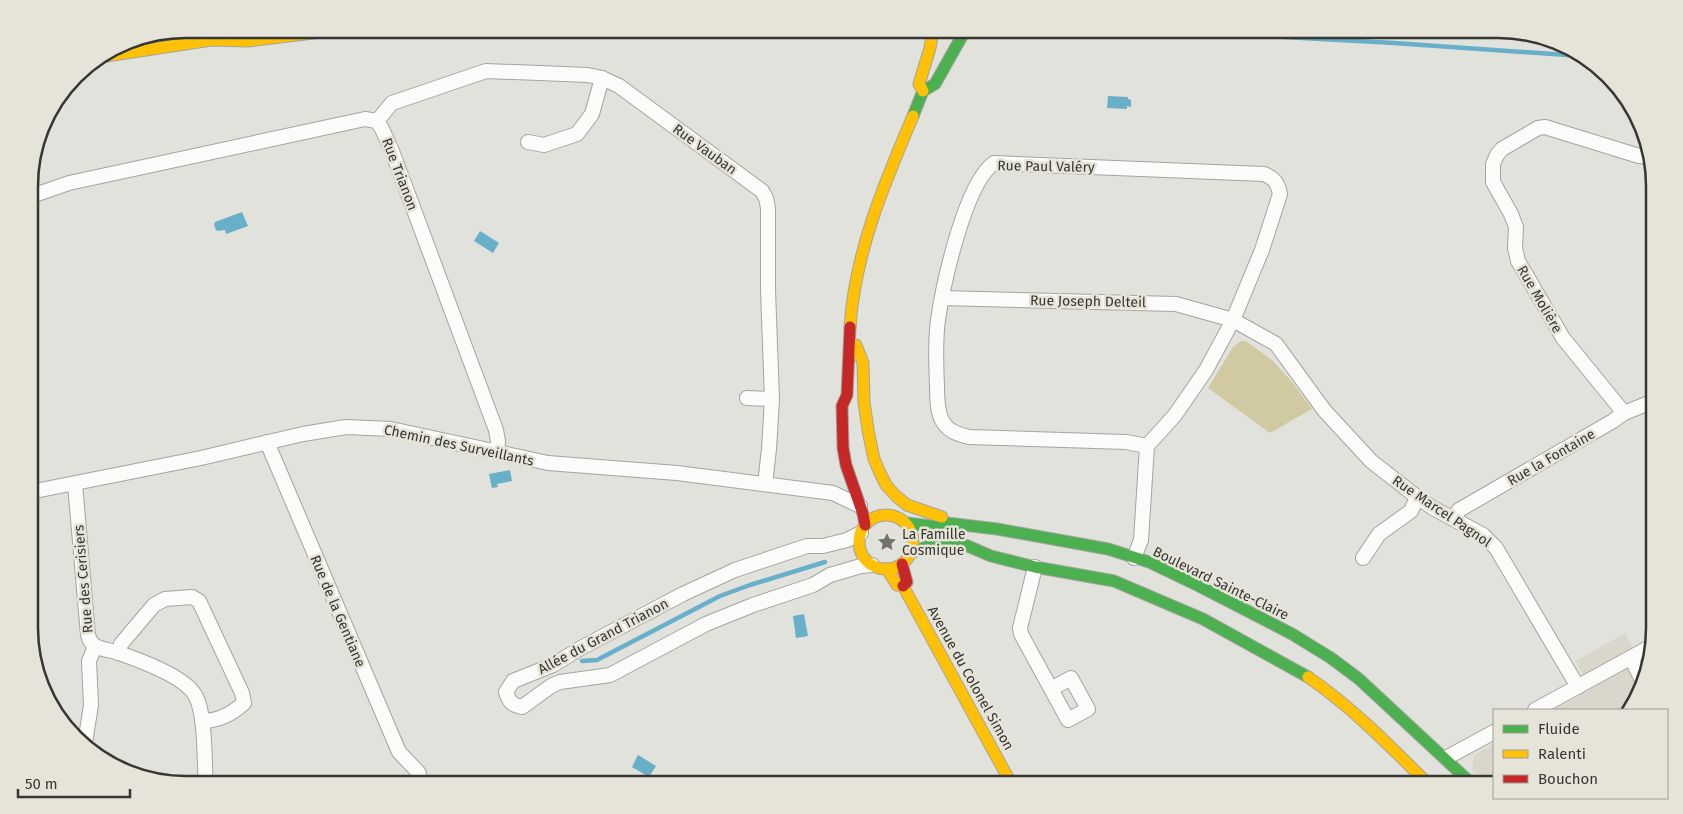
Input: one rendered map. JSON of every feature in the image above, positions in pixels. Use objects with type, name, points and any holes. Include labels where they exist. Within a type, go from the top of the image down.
[{"type":"main road","points":[[211,40],[217,38]]},
{"type":"main road","points":[[117,54],[211,40],[248,41],[272,38]]},
{"type":"main road","points":[[922,91],[919,84],[932,38]]},
{"type":"main road","points":[[961,38],[935,84],[922,91],[885,183],[858,267],[853,299],[847,395],[842,406],[843,448],[848,472],[860,506],[863,529],[859,542],[865,559],[872,565],[887,569],[902,564],[911,553],[938,542],[948,542],[964,544],[991,556],[1114,581],[1138,590],[1203,619],[1304,675],[1332,693],[1370,726],[1420,776]]},
{"type":"main road","points":[[851,332],[863,362],[864,402],[870,441],[881,478],[893,494],[906,504],[920,511],[940,516],[947,523]]},
{"type":"main road","points":[[847,395],[852,405],[854,420]]},
{"type":"main road","points":[[882,502],[893,516],[906,523],[910,530],[913,537],[911,553]]},
{"type":"main road","points":[[863,529],[878,516],[893,516]]},
{"type":"main road","name":"Boulevard Sainte-Claire","points":[[906,523],[940,527],[947,523],[997,529],[1053,538],[1108,550],[1149,562],[1292,634],[1331,658],[1359,679],[1464,776]]},
{"type":"main road","name":"Avenue du Colonel Simon","points":[[902,564],[907,582],[902,586]]},
{"type":"main road","name":"Avenue du Colonel Simon","points":[[887,569],[897,585],[902,586],[1007,776]]},
{"type":"street","name":"Rue Vauban","points":[[377,121],[392,103],[486,71],[588,75],[602,78],[619,86],[762,191],[768,208],[768,290],[772,399],[765,484]]},
{"type":"street","points":[[528,142],[544,146],[577,134],[592,114],[602,78]]},
{"type":"street","name":"Rue Trianon","points":[[38,194],[69,183],[366,119],[377,121],[392,151],[496,430],[497,452]]},
{"type":"street","name":"Rue Molière","points":[[1624,413],[1563,338],[1518,261],[1515,248],[1516,227],[1493,182],[1492,173],[1493,164],[1502,149],[1538,128],[1545,127],[1642,156]]},
{"type":"street","name":"Rue Paul Valéry","points":[[994,163],[1264,174],[1272,177],[1278,185],[1280,194],[1262,250],[1233,320],[1201,377],[1175,415],[1147,446],[1126,442],[968,438],[953,433],[942,422],[937,399],[936,352],[938,320],[942,298],[961,222],[982,174],[994,163]]},
{"type":"street","name":"Rue Joseph Delteil","points":[[942,298],[1176,304],[1233,320]]},
{"type":"street","name":"Rue Marcel Pagnol","points":[[1233,320],[1276,344],[1324,410],[1372,461],[1417,497],[1483,535],[1496,548],[1578,687]]},
{"type":"street","points":[[747,398],[772,399]]},
{"type":"street","name":"Rue la Fontaine","points":[[1453,519],[1459,510],[1613,422],[1624,413],[1646,404]]},
{"type":"street","name":"Chemin des Surveillants","points":[[38,491],[201,458],[303,434],[346,427],[391,429],[548,463],[672,472],[833,493],[860,506]]},
{"type":"street","name":"Rue de la Gentiane","points":[[267,442],[399,752],[419,773]]},
{"type":"street","points":[[1134,558],[1140,540],[1147,446]]},
{"type":"street","points":[[833,493],[844,483],[848,472]]},
{"type":"street","name":"Rue des Cerisiers","points":[[75,484],[89,641],[95,646],[118,653],[177,678],[188,686],[197,700],[202,721],[205,776]]},
{"type":"street","points":[[1364,558],[1379,534],[1412,511],[1417,497]]},
{"type":"street","name":"Allée du Grand Trianon","points":[[863,529],[847,540],[823,546],[806,546],[735,570],[691,590],[581,648],[553,666],[513,681],[506,692],[509,702],[515,706],[522,707],[551,686],[560,682],[610,675],[722,617],[813,585],[830,575],[861,566],[872,565]]},
{"type":"street","points":[[1035,566],[1020,628],[1021,634],[1050,689]]},
{"type":"street","points":[[118,653],[120,644],[154,605],[165,599],[192,597],[199,601],[242,693],[244,704],[235,711],[212,721],[202,721]]},
{"type":"street","points":[[86,738],[91,705],[89,662],[95,646]]},
{"type":"street","points":[[1537,709],[1644,651]]},
{"type":"street","points":[[1631,658],[1639,673]]},
{"type":"street","points":[[1446,758],[1493,733]]},
{"type":"shaded area","points":[[1241,341],[1246,341],[1273,361],[1292,382],[1312,409],[1270,433],[1208,388],[1233,347]]},
{"type":"shaded area","points":[[1625,633],[1641,663],[1638,676],[1622,709],[1556,709],[1590,690],[1576,661]]},
{"type":"shaded area","points":[[1493,745],[1493,776],[1478,776],[1472,770],[1474,755]]},
{"type":"water","points":[[1108,96],[1128,97],[1131,100],[1131,107],[1127,106],[1127,109],[1107,108]]},
{"type":"water","points":[[242,212],[248,226],[226,234],[225,230],[216,230],[215,222]]},
{"type":"water","points":[[480,231],[499,243],[493,253],[474,241]]},
{"type":"water","points":[[510,470],[512,481],[497,484],[498,487],[492,488],[489,474]]},
{"type":"water","points":[[804,614],[808,636],[796,638],[793,616]]},
{"type":"water","points":[[638,755],[656,766],[650,776],[632,767]]},
{"type":"waterway","points":[[1302,38],[1568,55]]},
{"type":"waterway","points":[[582,661],[597,660],[720,596],[825,562]]},
{"type":"traffic: fast","points":[[913,116],[923,91],[935,84],[961,38]]},
{"type":"traffic: fast","points":[[906,523],[940,527],[947,523],[997,529],[1108,549],[1149,562],[1292,634],[1331,658],[1359,679],[1463,776]]},
{"type":"traffic: fast","points":[[911,553],[938,542],[963,544],[991,556],[1035,567],[1114,581],[1203,619],[1308,677]]},
{"type":"traffic: slow","points":[[117,54],[211,40],[248,41],[272,38]]},
{"type":"traffic: slow","points":[[923,91],[919,84],[932,38]]},
{"type":"traffic: slow","points":[[850,327],[853,299],[864,245],[872,219],[913,116]]},
{"type":"traffic: slow","points":[[856,345],[863,363],[864,402],[868,430],[874,459],[880,473],[886,485],[907,505],[942,517]]},
{"type":"traffic: slow","points":[[881,515],[891,515],[905,523],[911,532],[913,542],[911,552],[905,561],[891,569],[881,569],[871,564],[864,557],[859,547],[859,537],[864,527],[871,520],[881,515]]},
{"type":"traffic: slow","points":[[887,569],[897,585],[903,586],[1007,776]]},
{"type":"traffic: slow","points":[[1308,677],[1356,715],[1420,776]]},
{"type":"traffic: jam","points":[[850,327],[847,395],[842,406],[843,448],[846,465],[865,525]]},
{"type":"traffic: jam","points":[[902,564],[907,582],[903,586]]},
{"type":"place","name":"La Famille Cosmique","points":[[887,542]]}]
